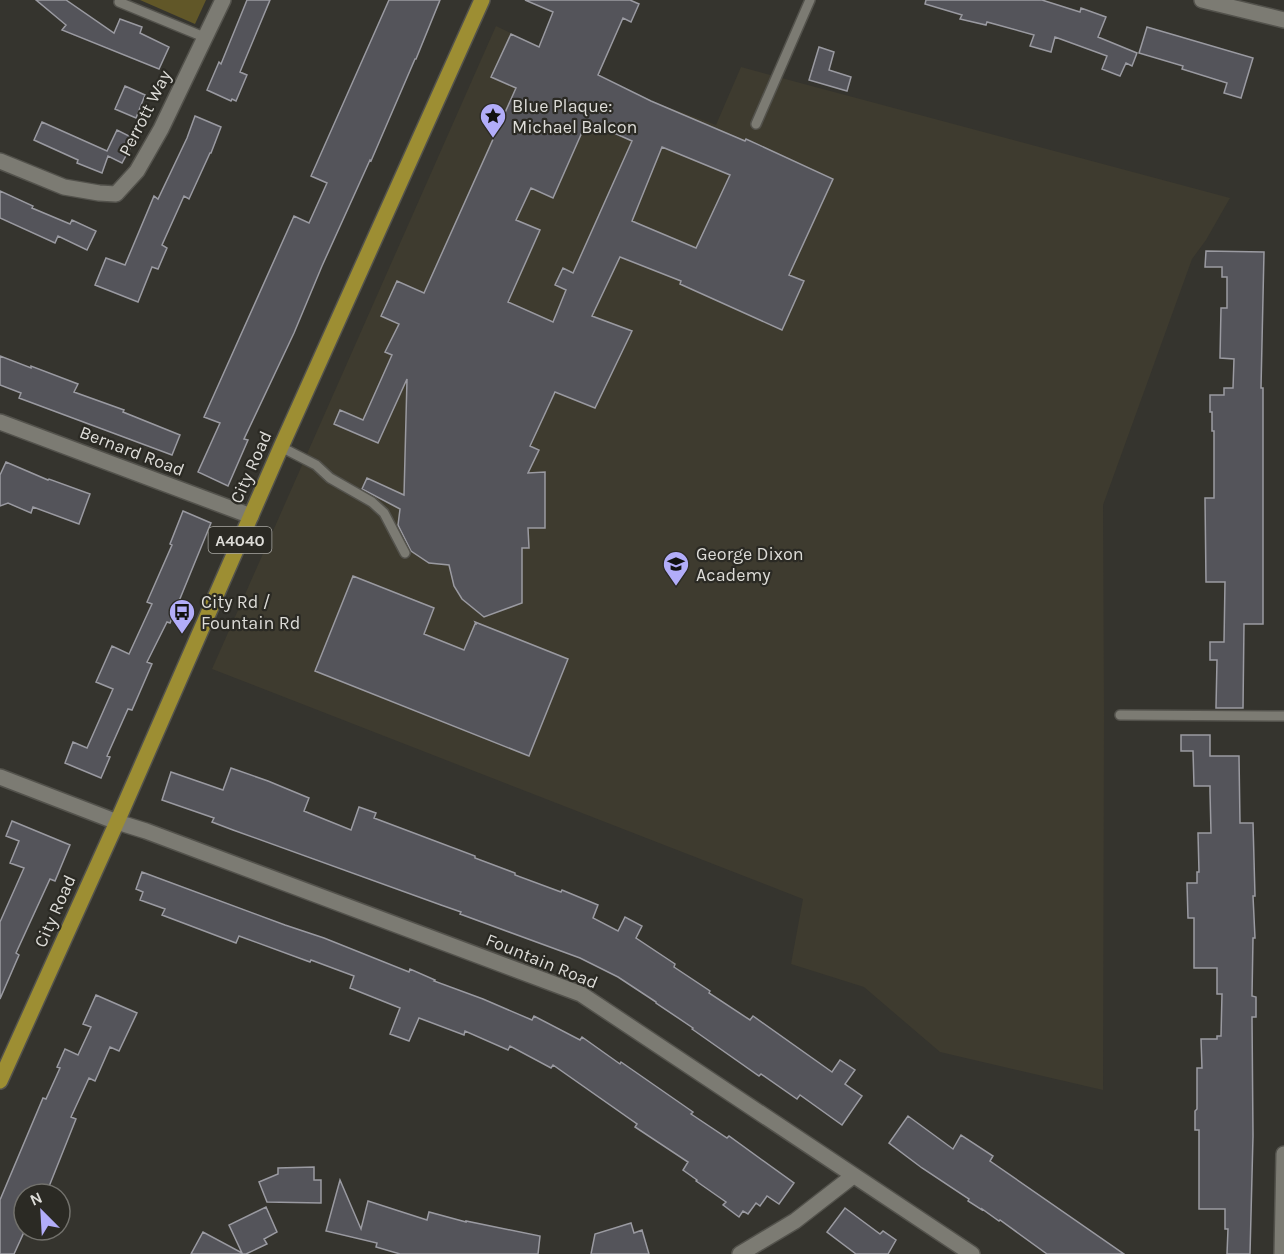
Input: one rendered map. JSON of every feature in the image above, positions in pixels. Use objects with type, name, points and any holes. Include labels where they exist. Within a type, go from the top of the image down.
[{"type":"main road","name":"City Road","points":[[0,1082],[482,0]]},
{"type":"street","name":"Perrott Way","points":[[0,161],[64,187],[116,194],[137,171],[223,0]]},
{"type":"street","points":[[1202,0],[1284,20]]},
{"type":"street","name":"Bernard Road","points":[[0,422],[251,516]]},
{"type":"street","name":"Fountain Road","points":[[0,777],[581,994],[972,1254]]},
{"type":"street","points":[[1282,1254],[1284,1155]]},
{"type":"street","points":[[741,1254],[795,1221],[853,1176]]},
{"type":"lane","points":[[756,124],[810,0]]},
{"type":"lane","points":[[119,2],[204,37]]},
{"type":"lane","points":[[281,447],[316,465],[330,478],[372,502],[384,513],[405,552]]},
{"type":"lane","points":[[1120,715],[1284,716]]},
{"type":"shaded area","points":[[140,0],[206,0],[195,24]]},
{"type":"shaded area","name":"George Dixon Academy","points":[[496,26],[651,101],[716,125],[741,67],[1230,198],[1206,240],[1192,259],[1103,505],[1103,1090],[940,1052],[864,987],[791,964],[803,899],[212,669]]},
{"type":"building","points":[[36,0],[66,0],[114,33],[120,19],[142,27],[140,33],[169,47],[159,69],[62,30],[66,25]]},
{"type":"building","points":[[247,0],[270,0],[240,72],[247,75],[236,101],[232,99],[231,101],[207,90],[219,62],[221,64]]},
{"type":"building","points":[[389,0],[440,0],[371,161],[244,439],[248,440],[228,486],[198,472],[220,423],[204,417],[294,216],[309,223],[327,183],[311,176]]},
{"type":"building","points":[[525,0],[630,0],[639,4],[631,22],[623,18],[598,75],[651,101],[745,141],[746,139],[833,179],[789,275],[804,281],[782,330],[680,284],[681,281],[620,257],[592,316],[632,331],[595,408],[555,392],[530,446],[539,450],[528,473],[545,472],[545,528],[528,528],[529,548],[522,548],[522,603],[484,617],[462,599],[454,586],[449,565],[429,563],[411,551],[398,525],[400,509],[362,489],[367,478],[404,495],[407,379],[378,443],[334,424],[340,410],[363,420],[392,355],[385,352],[399,324],[381,316],[397,281],[424,293],[516,88],[491,77],[511,34],[539,47],[553,12]],"holes":[[[587,121],[632,141],[573,273],[563,268],[555,285],[566,290],[553,322],[508,302],[540,230],[516,220],[531,188],[553,198]],[[662,147],[730,175],[696,248],[632,221]]]},
{"type":"building","points":[[926,0],[1042,0],[1080,12],[1081,8],[1106,17],[1098,37],[1137,53],[1132,66],[1126,63],[1120,76],[1102,69],[1107,56],[1055,37],[1051,52],[1030,46],[1034,35],[987,22],[986,25],[960,19],[962,15],[925,4]]},
{"type":"building","points":[[1147,27],[1253,58],[1241,98],[1224,93],[1227,83],[1182,69],[1183,66],[1139,53]]},
{"type":"building","points":[[819,47],[834,52],[829,70],[851,77],[847,91],[809,80]]},
{"type":"building","points":[[125,86],[145,95],[136,118],[115,109]]},
{"type":"building","points":[[195,116],[221,127],[189,199],[184,196],[162,245],[167,248],[158,269],[152,267],[138,302],[95,285],[106,258],[125,265],[154,196],[158,199]]},
{"type":"building","points":[[42,122],[107,151],[117,130],[135,139],[122,163],[108,156],[102,173],[77,163],[78,160],[34,140]]},
{"type":"building","points":[[0,191],[70,224],[72,220],[96,231],[87,250],[58,236],[55,243],[0,218]]},
{"type":"building","points":[[1206,251],[1264,252],[1261,388],[1263,388],[1263,624],[1244,624],[1243,708],[1216,708],[1217,660],[1210,660],[1210,642],[1224,642],[1225,582],[1206,582],[1205,498],[1214,498],[1214,431],[1212,431],[1210,395],[1224,395],[1224,388],[1233,388],[1234,359],[1220,358],[1221,308],[1227,308],[1227,277],[1222,277],[1222,267],[1205,267]]},
{"type":"building","points":[[0,356],[78,384],[74,392],[124,410],[123,412],[180,435],[172,455],[19,398],[21,393],[0,385]]},
{"type":"building","points":[[6,462],[48,480],[90,494],[79,524],[33,507],[31,513],[8,503],[0,506],[0,475]]},
{"type":"building","points":[[183,511],[211,523],[170,623],[167,622],[147,662],[152,664],[132,710],[128,709],[107,756],[110,757],[101,778],[65,763],[73,742],[87,748],[113,689],[96,682],[112,646],[129,654],[152,604],[147,602],[172,545],[170,544]]},
{"type":"building","points":[[353,576],[434,608],[424,634],[464,650],[475,622],[568,659],[529,756],[315,671]]},
{"type":"building","points":[[1181,735],[1210,735],[1210,756],[1239,756],[1240,823],[1253,823],[1255,938],[1253,938],[1252,996],[1256,997],[1256,1017],[1252,1017],[1253,1136],[1250,1254],[1227,1254],[1228,1229],[1225,1229],[1225,1209],[1199,1209],[1199,1130],[1195,1130],[1197,1068],[1202,1068],[1201,1039],[1217,1039],[1217,1036],[1221,1036],[1222,994],[1217,994],[1217,968],[1194,968],[1194,918],[1188,918],[1187,883],[1197,883],[1198,833],[1211,833],[1210,786],[1194,786],[1193,751],[1181,751]]},
{"type":"building","points":[[231,768],[309,798],[304,811],[351,830],[359,807],[376,813],[374,818],[475,856],[475,858],[515,873],[515,875],[561,892],[562,890],[598,905],[593,918],[618,931],[625,917],[642,926],[636,938],[675,964],[674,967],[710,991],[709,993],[750,1020],[753,1016],[832,1072],[840,1060],[855,1070],[845,1084],[862,1096],[842,1125],[800,1095],[797,1099],[761,1074],[759,1076],[618,977],[580,958],[460,914],[461,912],[233,830],[212,822],[214,818],[162,800],[171,772],[223,790]]},
{"type":"building","points":[[12,821],[70,845],[55,881],[50,879],[16,953],[19,955],[0,999],[0,922],[24,868],[10,863],[19,841],[6,836]]},
{"type":"building","points":[[142,872],[324,938],[409,972],[410,969],[434,981],[532,1020],[534,1016],[580,1040],[582,1037],[693,1112],[691,1114],[727,1138],[729,1136],[794,1183],[779,1204],[767,1196],[760,1206],[756,1203],[748,1214],[743,1211],[739,1217],[723,1205],[726,1202],[683,1170],[688,1162],[635,1127],[637,1124],[553,1065],[551,1068],[510,1046],[508,1050],[465,1031],[464,1035],[419,1018],[409,1041],[390,1034],[400,1008],[350,988],[354,976],[239,936],[236,943],[162,915],[165,909],[140,900],[143,892],[136,889]]},
{"type":"building","points":[[96,995],[137,1013],[119,1051],[110,1047],[95,1081],[89,1078],[71,1117],[76,1119],[51,1182],[12,1182],[12,1242],[19,1242],[14,1254],[0,1254],[0,1200],[43,1098],[46,1099],[60,1068],[57,1067],[65,1049],[78,1055],[91,1027],[83,1024]]},
{"type":"building","points":[[908,1116],[953,1149],[961,1135],[993,1156],[990,1161],[1124,1254],[1047,1254],[1000,1220],[968,1201],[969,1199],[889,1143]]},
{"type":"building","points":[[314,1167],[314,1180],[321,1180],[321,1203],[267,1202],[259,1182],[278,1174],[278,1168]]},
{"type":"building","points":[[340,1180],[361,1229],[368,1201],[427,1220],[429,1212],[466,1222],[540,1236],[538,1254],[400,1254],[376,1247],[377,1243],[326,1231]]},
{"type":"building","points":[[266,1207],[277,1232],[264,1239],[267,1244],[246,1254],[191,1254],[203,1232],[242,1253],[229,1225]]},
{"type":"building","points":[[845,1208],[880,1234],[883,1231],[896,1240],[888,1254],[856,1254],[827,1232]]},
{"type":"building","points":[[631,1223],[634,1233],[642,1230],[649,1254],[591,1254],[595,1234]]},
{"type":"place","name":"Blue Plaque: Michael Balcon","points":[[493,139]]},
{"type":"place","name":"George Dixon Academy","points":[[676,587]]},
{"type":"place","name":"City Rd / Fountain Rd","points":[[182,635]]}]
